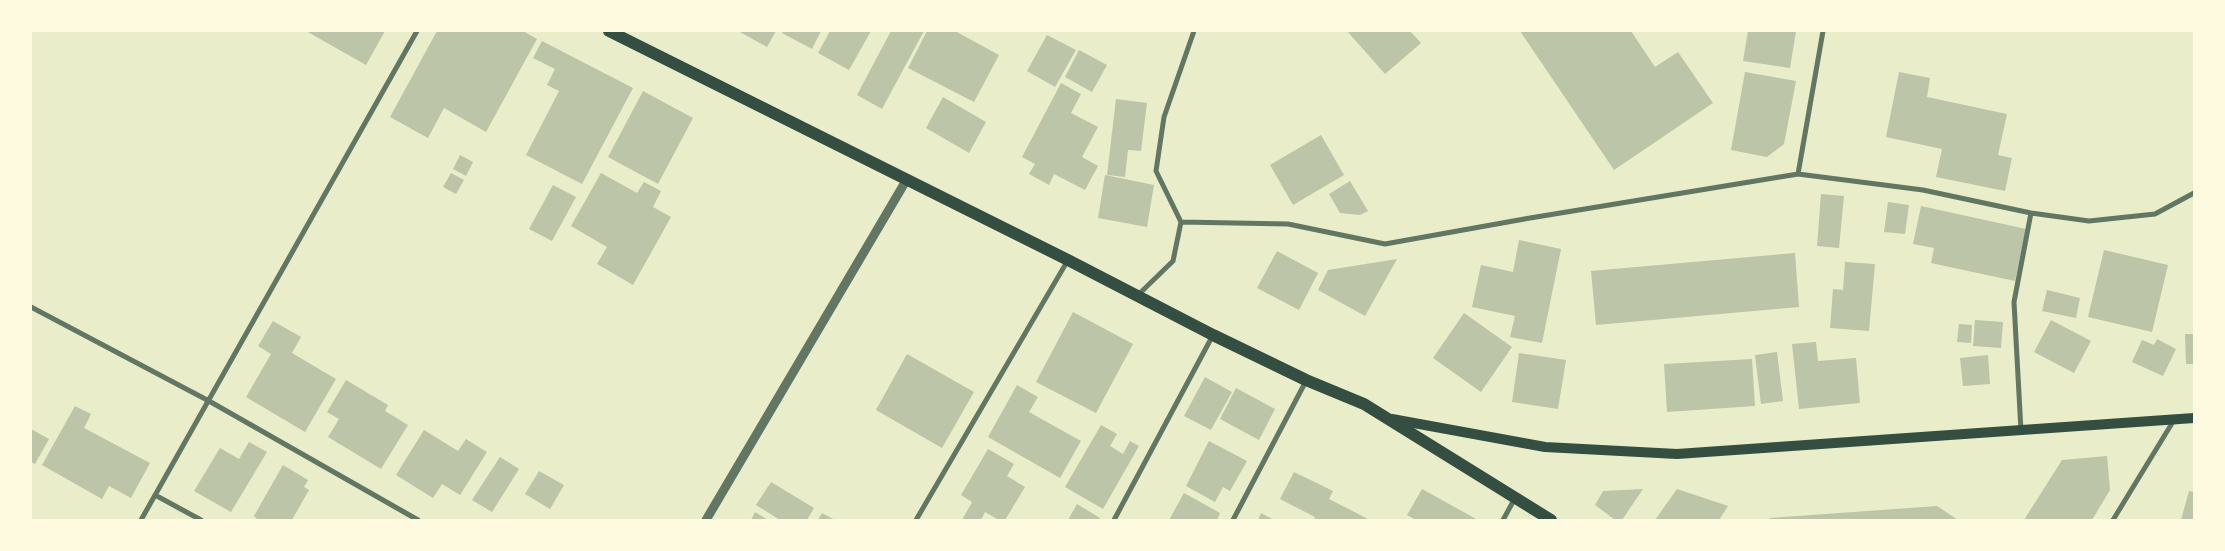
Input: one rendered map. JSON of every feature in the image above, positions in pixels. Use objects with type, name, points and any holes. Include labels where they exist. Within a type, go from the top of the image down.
[{"type":"main road","points":[[609,31],[1138,295],[1212,335],[1306,380],[1364,404],[1516,496],[1551,520]]},
{"type":"main road","points":[[1386,418],[1545,447],[1677,454],[2194,418]]},
{"type":"street","points":[[141,520],[417,31]]},
{"type":"street","points":[[1138,295],[1174,261],[1181,222],[1156,171],[1164,116],[1194,31]]},
{"type":"street","points":[[1798,174],[1823,31]]},
{"type":"street","points":[[1181,222],[1288,224],[1384,244],[1798,174],[1923,190],[2031,213],[2089,221],[2155,214],[2194,193]]},
{"type":"street","points":[[706,520],[907,179]]},
{"type":"street","points":[[2021,431],[2014,302],[2031,213]]},
{"type":"street","points":[[916,520],[1068,260]]},
{"type":"street","points":[[31,307],[209,401],[418,520]]},
{"type":"street","points":[[1114,520],[1212,335]]},
{"type":"street","points":[[1233,520],[1306,380]]},
{"type":"street","points":[[2113,520],[2174,420]]},
{"type":"street","points":[[155,495],[201,520]]},
{"type":"street","points":[[1503,520],[1516,496]]},
{"type":"building","points":[[306,31],[385,31],[366,65]]},
{"type":"building","points":[[437,31],[523,31],[537,39],[486,132],[444,108],[428,138],[390,117]]},
{"type":"building","points":[[738,31],[776,31],[767,47]]},
{"type":"building","points":[[783,31],[821,31],[812,49],[782,33]]},
{"type":"building","points":[[830,31],[871,31],[849,70],[818,53]]},
{"type":"building","points":[[891,31],[924,31],[882,109],[857,95]]},
{"type":"building","points":[[927,31],[955,31],[999,55],[974,102],[908,68]]},
{"type":"building","points":[[1347,31],[1410,31],[1421,43],[1385,74]]},
{"type":"building","points":[[1520,31],[1631,31],[1655,67],[1678,52],[1713,103],[1614,170]]},
{"type":"building","points":[[1748,31],[1796,31],[1790,68],[1743,61]]},
{"type":"building","points":[[1047,35],[1076,50],[1055,87],[1027,71]]},
{"type":"building","points":[[542,41],[633,88],[582,184],[526,155],[559,91],[547,85],[555,69],[533,58]]},
{"type":"building","points":[[1079,50],[1107,65],[1092,92],[1065,77]]},
{"type":"building","points":[[1745,72],[1796,81],[1784,144],[1767,157],[1731,150]]},
{"type":"building","points":[[1899,72],[1930,78],[1927,97],[2007,114],[1998,155],[2012,158],[2005,191],[1936,177],[1942,149],[1886,137]]},
{"type":"building","points":[[1061,83],[1081,94],[1071,113],[1098,127],[1082,157],[1098,166],[1085,190],[1054,174],[1049,185],[1029,174],[1035,164],[1022,157]]},
{"type":"building","points":[[643,91],[693,118],[658,184],[608,157]]},
{"type":"building","points":[[943,97],[986,122],[969,153],[926,128]]},
{"type":"building","points":[[1116,99],[1147,103],[1141,151],[1128,150],[1125,177],[1107,175]]},
{"type":"building","points":[[1321,135],[1344,175],[1293,205],[1270,165]]},
{"type":"building","points":[[460,155],[473,162],[466,176],[453,169]]},
{"type":"building","points":[[451,173],[464,180],[456,194],[443,187]]},
{"type":"building","points":[[601,173],[637,193],[644,182],[661,191],[653,207],[671,217],[633,285],[597,264],[607,247],[571,226]]},
{"type":"building","points":[[1105,175],[1154,185],[1147,227],[1098,218]]},
{"type":"building","points":[[1350,181],[1368,211],[1360,215],[1340,213],[1329,194]]},
{"type":"building","points":[[553,185],[576,197],[552,241],[529,229]]},
{"type":"building","points":[[1821,194],[1844,196],[1839,248],[1817,246]]},
{"type":"building","points":[[1888,202],[1909,205],[1905,234],[1884,232]]},
{"type":"building","points":[[1921,206],[2026,229],[2015,281],[1931,263],[1934,248],[1913,244]]},
{"type":"building","points":[[1519,240],[1561,249],[1542,343],[1510,337],[1515,316],[1472,307],[1481,265],[1513,272]]},
{"type":"building","points":[[2104,250],[2168,265],[2152,332],[2088,317]]},
{"type":"building","points":[[1277,251],[1318,273],[1299,310],[1257,288]]},
{"type":"building","points":[[1795,253],[1799,307],[1596,325],[1591,271]]},
{"type":"building","points":[[1397,259],[1365,316],[1318,290],[1328,270]]},
{"type":"building","points":[[1845,262],[1875,264],[1869,331],[1830,328],[1833,289],[1843,290]]},
{"type":"building","points":[[2047,290],[2080,298],[2076,318],[2042,311]]},
{"type":"building","points":[[1073,312],[1133,344],[1096,413],[1036,382]]},
{"type":"building","points":[[1464,313],[1512,347],[1481,392],[1433,358]]},
{"type":"building","points":[[1975,320],[2003,322],[2001,348],[1973,346]]},
{"type":"building","points":[[2051,320],[2091,341],[2074,373],[2034,352]]},
{"type":"building","points":[[273,321],[301,337],[292,353],[336,379],[305,432],[246,397],[271,354],[258,346]]},
{"type":"building","points":[[1959,324],[1972,325],[1971,343],[1957,342]]},
{"type":"building","points":[[2185,334],[2194,334],[2194,364],[2186,364]]},
{"type":"building","points":[[2157,339],[2176,349],[2163,376],[2132,362],[2142,340],[2154,345]]},
{"type":"building","points":[[1816,342],[1818,361],[1856,358],[1860,403],[1799,409],[1792,344]]},
{"type":"building","points":[[1777,352],[1783,401],[1761,404],[1755,355]]},
{"type":"building","points":[[1519,353],[1566,360],[1558,409],[1512,402]]},
{"type":"building","points":[[907,354],[974,392],[942,448],[876,410]]},
{"type":"building","points":[[1988,355],[1990,384],[1963,386],[1960,358]]},
{"type":"building","points":[[1752,359],[1755,406],[1667,412],[1664,364]]},
{"type":"building","points":[[1205,377],[1232,392],[1211,430],[1184,416]]},
{"type":"building","points":[[346,380],[388,405],[385,411],[408,425],[381,469],[328,437],[339,419],[327,412]]},
{"type":"building","points":[[1017,385],[1038,397],[1029,412],[1081,441],[1060,478],[988,437]]},
{"type":"building","points":[[1236,388],[1275,409],[1259,440],[1220,419]]},
{"type":"building","points":[[75,406],[91,414],[84,428],[150,463],[131,498],[109,486],[102,499],[42,465]]},
{"type":"building","points":[[1101,425],[1117,434],[1110,446],[1123,454],[1130,441],[1139,446],[1103,509],[1065,487]]},
{"type":"building","points":[[31,429],[49,439],[35,464],[31,462]]},
{"type":"building","points":[[424,430],[458,451],[466,439],[487,452],[460,495],[442,484],[433,498],[396,475]]},
{"type":"building","points":[[1209,441],[1247,461],[1230,491],[1223,487],[1215,502],[1186,486]]},
{"type":"building","points":[[249,442],[267,452],[231,512],[194,491],[220,448],[239,459]]},
{"type":"building","points":[[988,449],[1014,464],[1007,476],[1025,487],[1005,520],[999,520],[985,512],[981,520],[962,520],[972,502],[961,495]]},
{"type":"building","points":[[2107,456],[2110,490],[2092,520],[2024,520],[2062,460]]},
{"type":"building","points":[[500,457],[519,469],[492,512],[472,500]]},
{"type":"building","points":[[283,465],[308,480],[304,487],[309,490],[292,520],[258,520],[254,516]]},
{"type":"building","points":[[539,471],[564,485],[550,509],[525,494]]},
{"type":"building","points":[[1294,472],[1333,491],[1329,499],[1370,520],[1314,520],[1315,517],[1280,499]]},
{"type":"building","points":[[771,482],[814,508],[807,520],[780,520],[756,505]]},
{"type":"building","points":[[1422,489],[1478,520],[1416,520],[1407,515]]},
{"type":"building","points":[[1643,489],[1622,520],[1615,520],[1595,505],[1603,491]]},
{"type":"building","points":[[1677,489],[1728,506],[1719,520],[1655,520]]},
{"type":"building","points":[[2189,491],[2194,492],[2194,520],[2181,520]]},
{"type":"building","points":[[1184,493],[1220,513],[1217,520],[1169,520]]},
{"type":"building","points":[[1077,504],[1100,518],[1099,520],[1068,520]]},
{"type":"building","points":[[1937,506],[1958,520],[1769,520],[1770,518]]},
{"type":"building","points":[[755,512],[768,520],[751,520]]},
{"type":"building","points":[[822,513],[835,520],[818,520]]},
{"type":"building","points":[[1261,513],[1274,520],[1258,520]]}]
